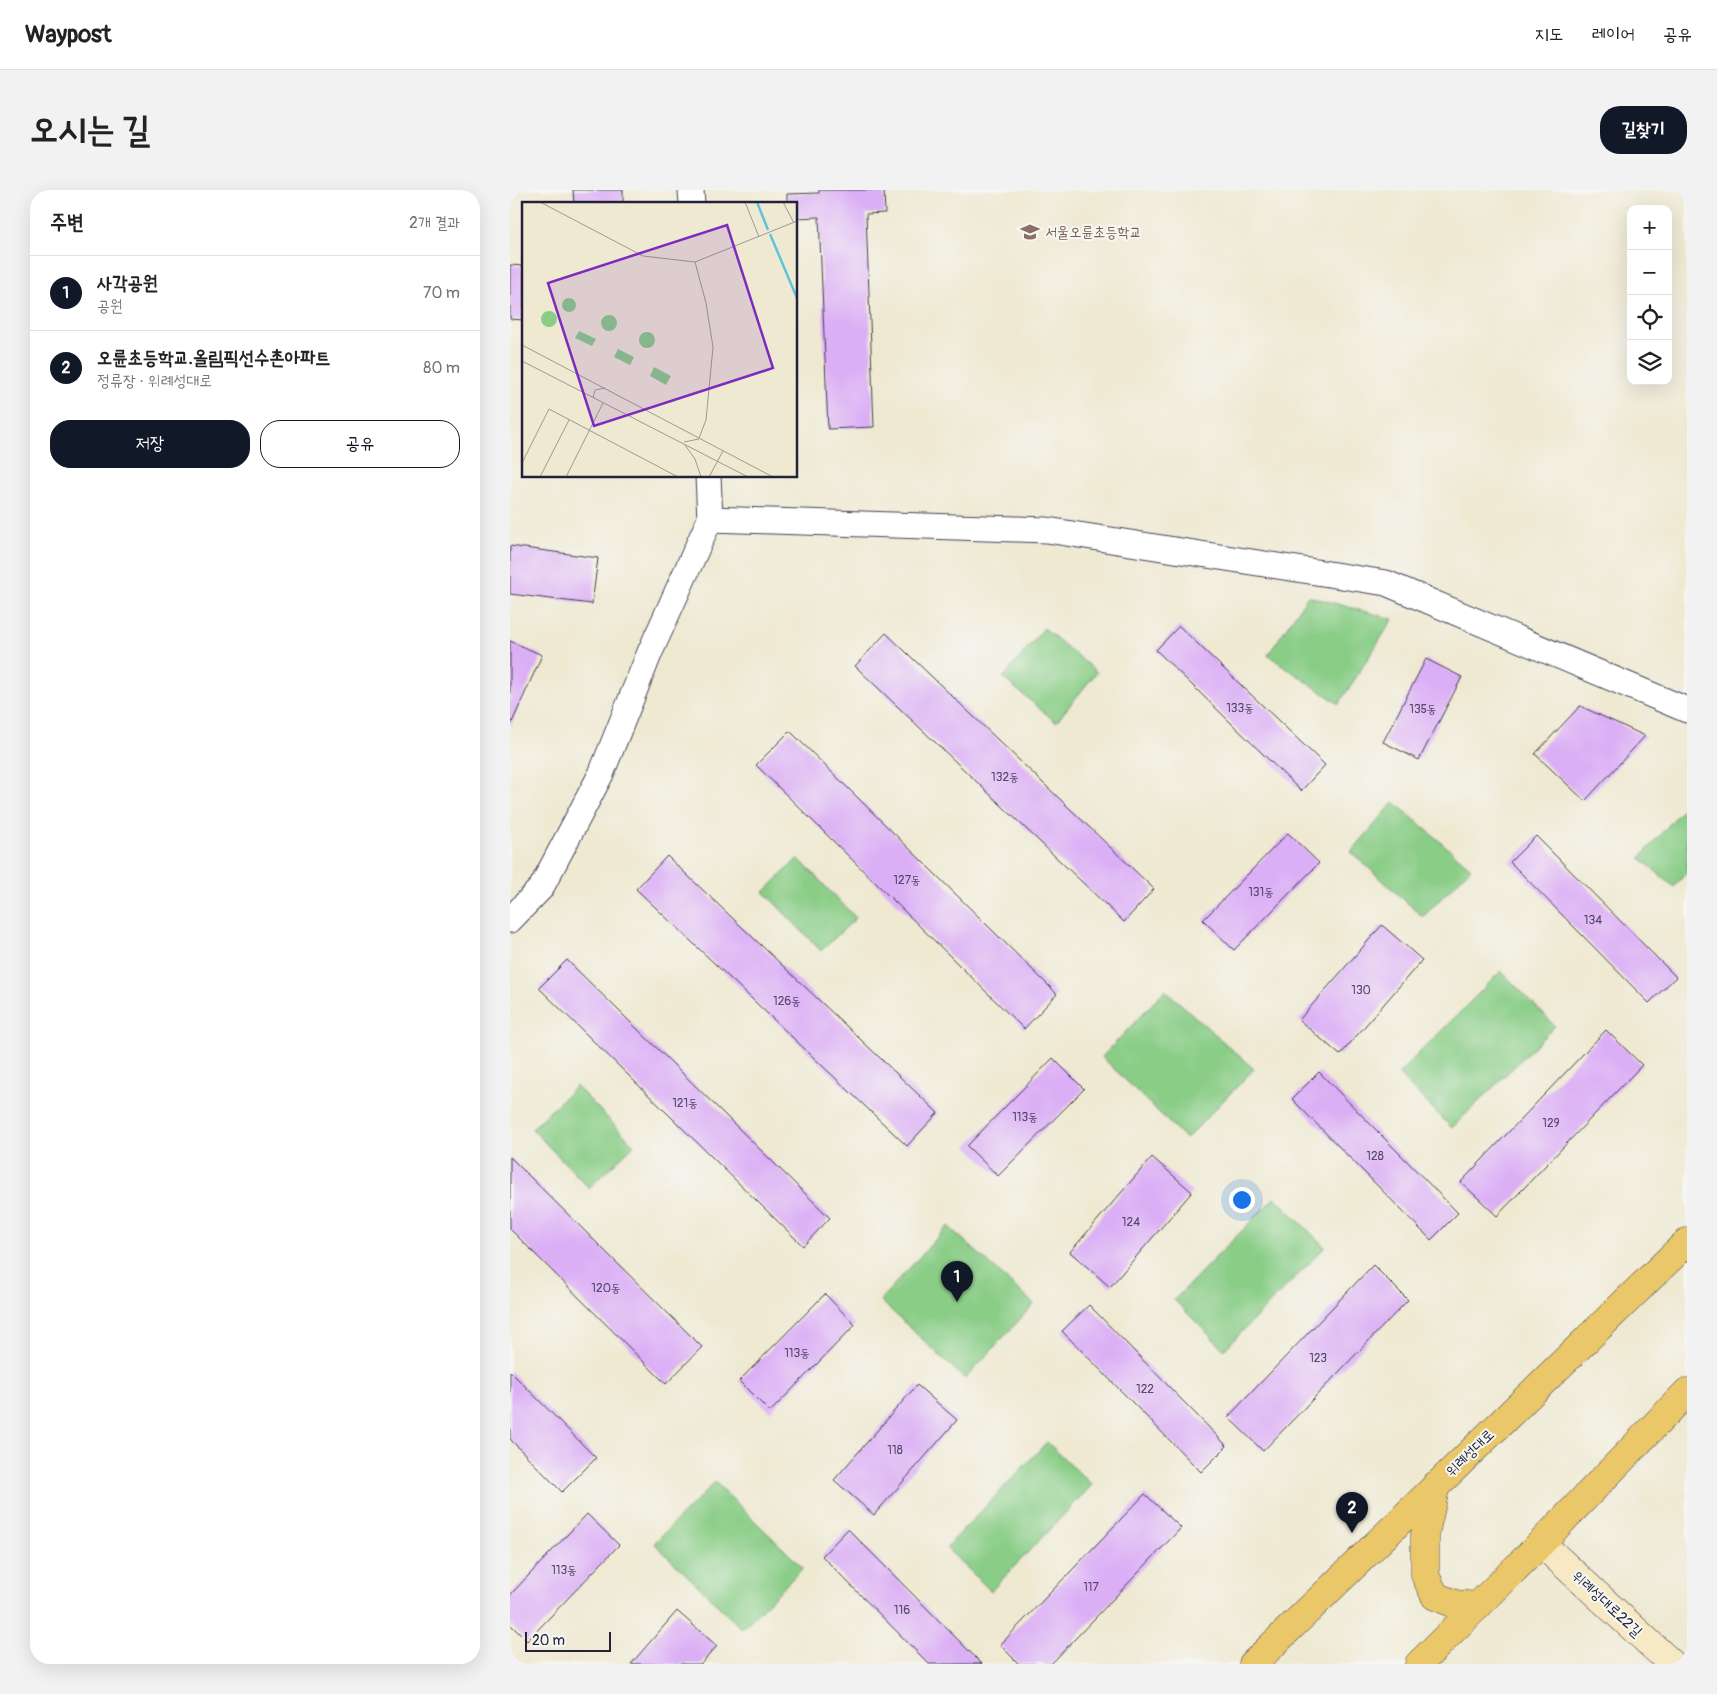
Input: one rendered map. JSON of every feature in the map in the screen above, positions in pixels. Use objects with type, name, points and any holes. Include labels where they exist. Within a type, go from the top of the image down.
[{"type":"main road","name":"위례성대로","points":[[1253,1664],[1687,1242]]},
{"type":"main road","points":[[1419,1664],[1541,1543],[1687,1392]]},
{"type":"main road","points":[[1436,1485],[1425,1534],[1426,1575],[1435,1596],[1455,1604],[1478,1606]]},
{"type":"street","points":[[510,920],[541,888],[601,774],[650,652],[710,519],[708,478]]},
{"type":"street","points":[[710,519],[1047,530],[1386,583],[1664,698],[1687,710]]},
{"type":"street","name":"위례성대로22길","points":[[1541,1543],[1672,1664]]},
{"type":"green space","points":[[1308,596],[1393,619],[1339,704],[1268,655]]},
{"type":"green space","points":[[1044,628],[1097,672],[1056,722],[1003,678]]},
{"type":"green space","points":[[1394,802],[1471,868],[1423,917],[1351,852]]},
{"type":"green space","points":[[1687,804],[1687,872],[1674,887],[1640,858]]},
{"type":"green space","points":[[798,858],[856,918],[821,951],[764,892]]},
{"type":"green space","points":[[1501,971],[1555,1026],[1452,1128],[1398,1074]]},
{"type":"green space","points":[[1165,990],[1254,1069],[1186,1139],[1102,1057]]},
{"type":"green space","points":[[576,1086],[634,1145],[589,1188],[532,1129]]},
{"type":"green space","points":[[1275,1197],[1325,1247],[1224,1350],[1174,1300]]},
{"type":"green space","points":[[948,1226],[1034,1304],[965,1379],[880,1300]]},
{"type":"green space","points":[[1047,1442],[1092,1485],[991,1591],[946,1548]]},
{"type":"green space","points":[[715,1482],[803,1568],[742,1629],[654,1543]]},
{"type":"building","points":[[573,190],[623,190],[623,202],[574,202]]},
{"type":"building","points":[[819,190],[884,190],[885,213],[866,214],[874,427],[828,429],[819,217],[798,218],[798,202],[787,202],[787,194],[819,193]]},
{"type":"building","points":[[510,265],[522,266],[522,320],[510,319]]},
{"type":"building","points":[[510,546],[598,558],[592,604],[510,594]]},
{"type":"building","points":[[1179,626],[1325,765],[1301,791],[1156,650]]},
{"type":"building","points":[[886,633],[1154,889],[1124,922],[855,666]]},
{"type":"building","points":[[510,641],[542,655],[510,727]]},
{"type":"building","points":[[1426,659],[1462,677],[1419,760],[1383,742]]},
{"type":"building","points":[[1580,706],[1645,736],[1585,801],[1535,754]]},
{"type":"building","points":[[790,731],[1057,994],[1024,1029],[756,765]]},
{"type":"building","points":[[1288,833],[1319,863],[1234,950],[1203,920]]},
{"type":"building","points":[[1536,836],[1676,977],[1649,1003],[1510,862]]},
{"type":"building","points":[[667,856],[938,1113],[907,1146],[636,889]]},
{"type":"building","points":[[1382,925],[1422,960],[1340,1055],[1299,1020]]},
{"type":"building","points":[[567,960],[830,1218],[803,1246],[539,988]]},
{"type":"building","points":[[1606,1030],[1642,1065],[1497,1216],[1461,1182]]},
{"type":"building","points":[[1053,1058],[1084,1089],[998,1176],[967,1146]]},
{"type":"building","points":[[1319,1072],[1458,1213],[1431,1240],[1292,1099]]},
{"type":"building","points":[[510,1157],[702,1347],[666,1384],[510,1229]]},
{"type":"building","points":[[1152,1157],[1192,1192],[1110,1287],[1070,1252]]},
{"type":"building","points":[[1373,1265],[1408,1300],[1263,1451],[1228,1417]]},
{"type":"building","points":[[825,1294],[855,1325],[770,1412],[739,1381]]},
{"type":"building","points":[[1089,1305],[1227,1446],[1201,1472],[1062,1331]]},
{"type":"building","points":[[510,1371],[596,1458],[562,1492],[510,1439]]},
{"type":"building","points":[[917,1385],[957,1420],[874,1515],[834,1480]]},
{"type":"building","points":[[1145,1494],[1181,1528],[1051,1664],[1019,1664],[1000,1645]]},
{"type":"building","points":[[587,1514],[619,1545],[527,1641],[510,1624],[510,1595]]},
{"type":"building","points":[[848,1529],[982,1664],[929,1664],[822,1556]]},
{"type":"building","points":[[677,1611],[717,1646],[701,1664],[631,1664]]},
{"type":"place","name":"서울오륜초등학교","points":[[1030,232]]},
{"type":"place","name":"사각공원","points":[[957,1302]]},
{"type":"place","name":"오륜초등학교.올림픽선수촌아파트","points":[[1352,1533]]}]
